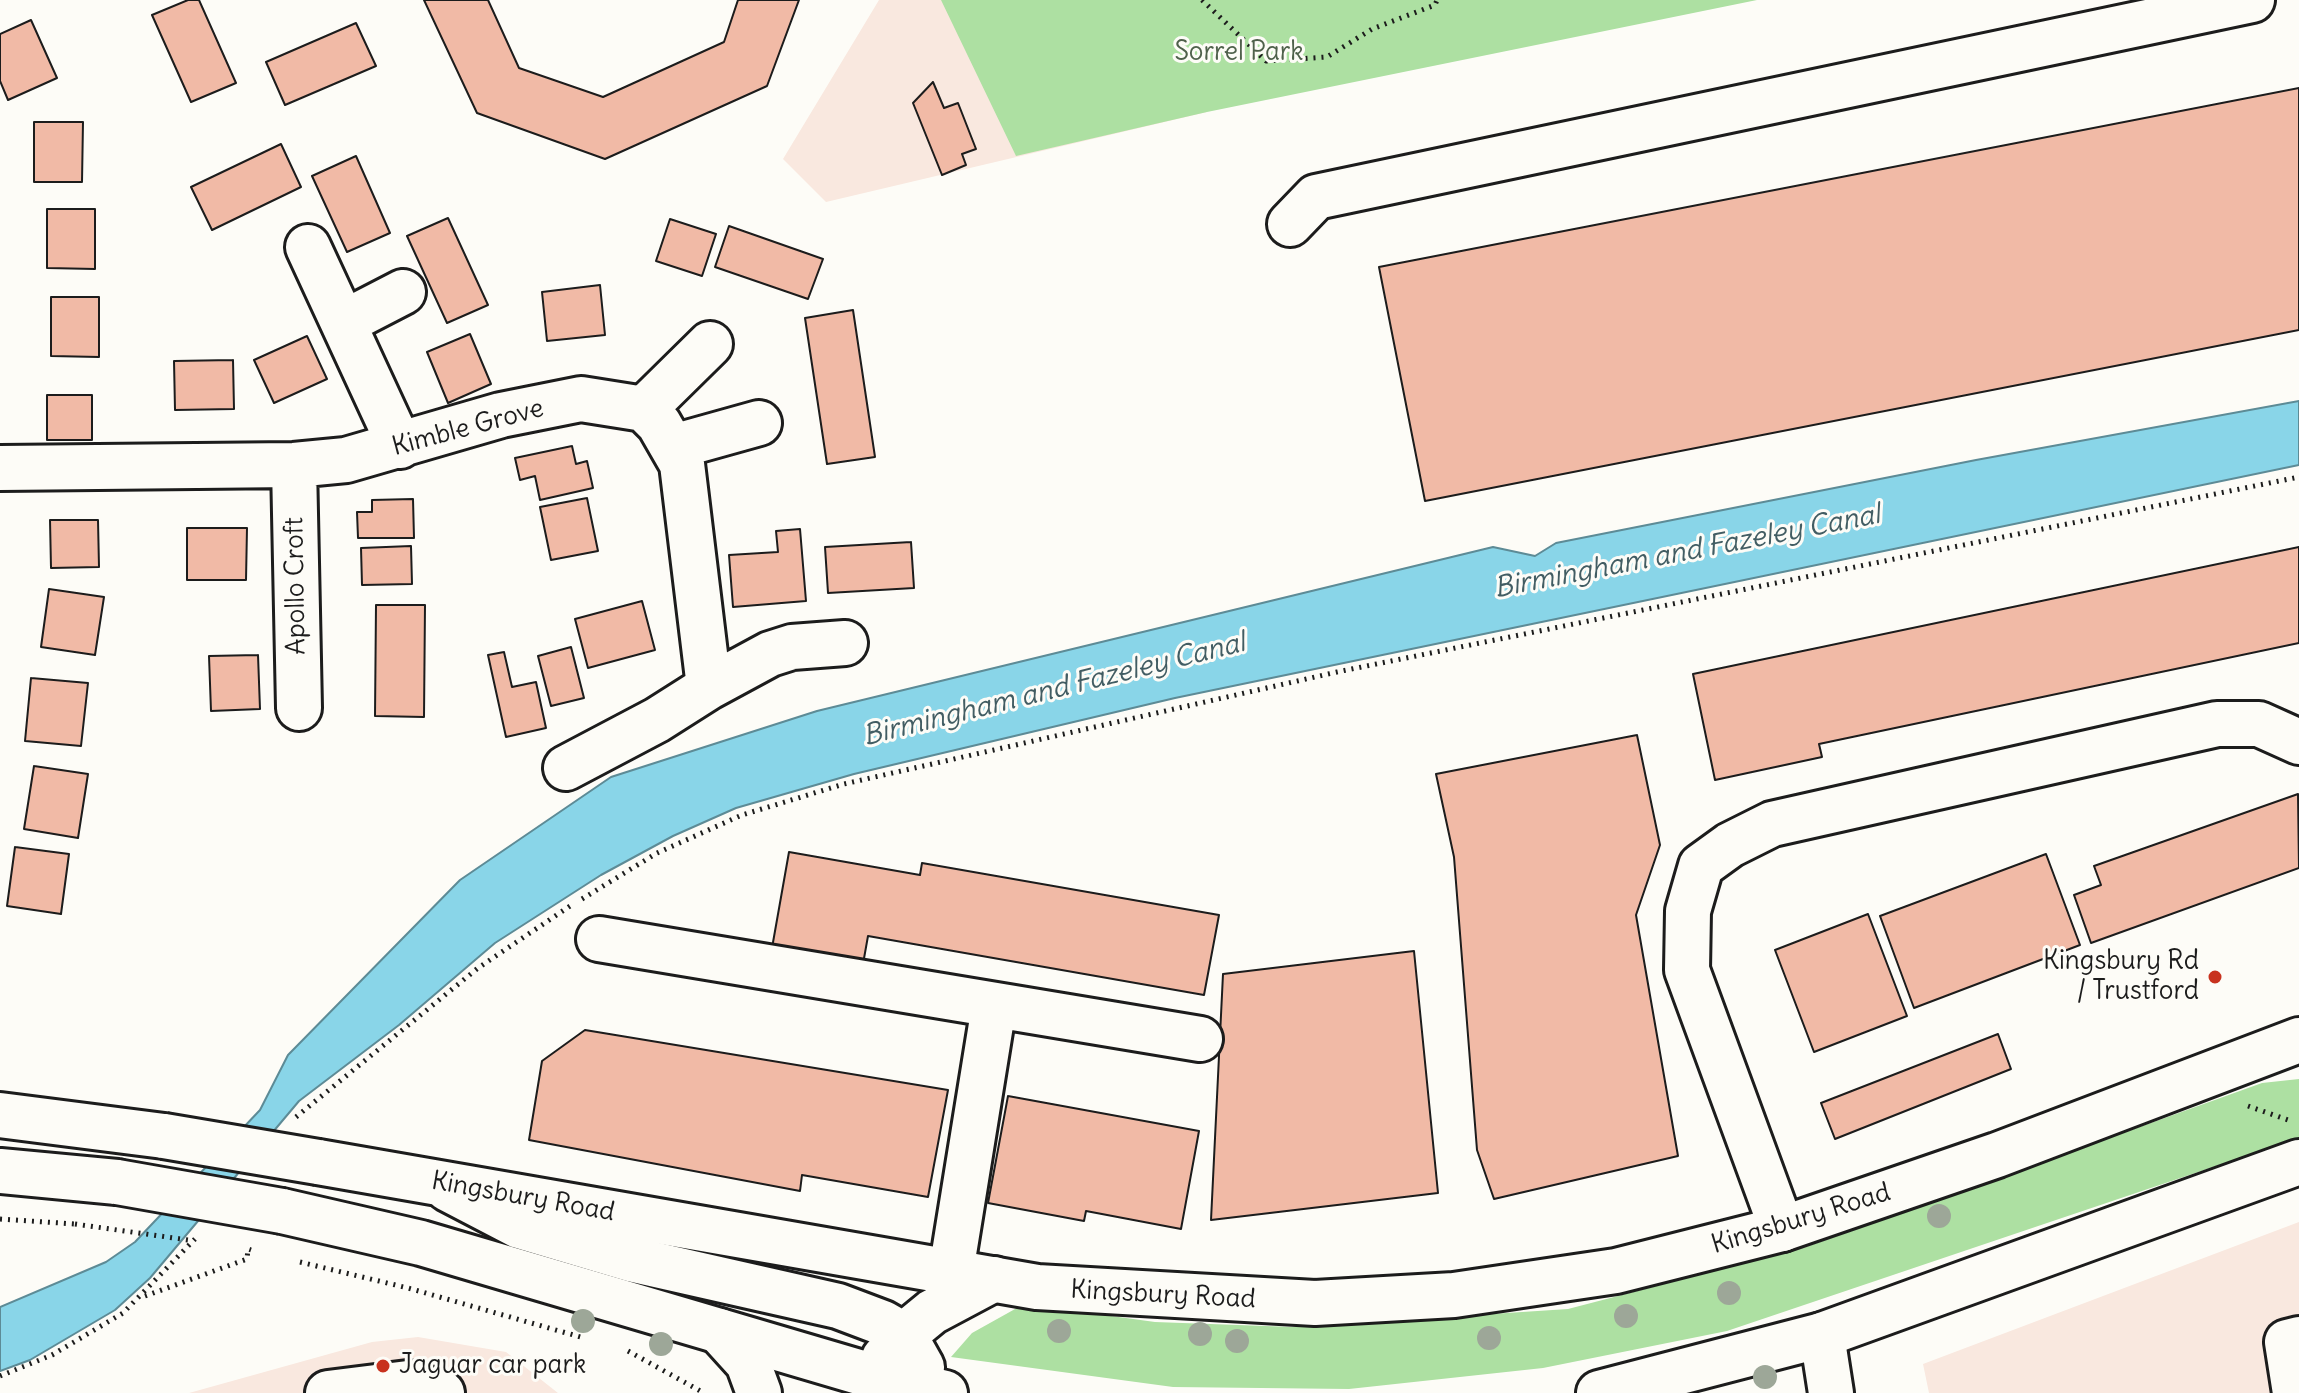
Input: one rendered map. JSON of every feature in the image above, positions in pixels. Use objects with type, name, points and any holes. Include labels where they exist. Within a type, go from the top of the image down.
[{"type":"main road","points":[[1290,224],[1316,197],[2252,0]]},
{"type":"main road","points":[[308,247],[400,446]]},
{"type":"main road","points":[[345,322],[403,292]]},
{"type":"main road","points":[[709,687],[682,464],[659,424],[644,409],[710,344]]},
{"type":"main road","name":"Kimble Grove","points":[[0,468],[294,465],[346,460],[501,415],[581,399],[644,409]]},
{"type":"main road","points":[[673,447],[759,423]]},
{"type":"main road","name":"Apollo Croft","points":[[294,465],[299,708]]},
{"type":"main road","points":[[566,768],[657,720],[770,654],[792,647],[845,643]]},
{"type":"main road","points":[[1782,1229],[1687,970],[1688,911],[1701,866],[1730,845],[1772,824],[2217,724],[2259,724],[2299,742]]},
{"type":"main road","points":[[599,939],[1200,1039]]},
{"type":"main road","points":[[951,1272],[994,1006]]},
{"type":"main road","name":"Kingsbury Road","points":[[0,1115],[164,1136],[1037,1287],[1315,1303],[1439,1296],[1616,1271],[1782,1229],[1997,1155],[2299,1040]]},
{"type":"main road","points":[[1599,1393],[1822,1335],[2299,1162]]},
{"type":"main road","points":[[0,1171],[117,1182],[282,1211],[421,1243],[719,1331],[865,1384],[928,1392],[922,1367],[904,1335],[883,1323],[838,1306],[630,1259],[519,1226],[432,1181]]},
{"type":"main road","points":[[865,1384],[904,1335],[932,1312],[994,1279]]},
{"type":"main road","points":[[719,1331],[748,1363],[759,1393]]},
{"type":"main road","points":[[1822,1335],[1831,1393]]},
{"type":"main road","points":[[2295,1393],[2287,1342],[2299,1339]]},
{"type":"main road","points":[[328,1393],[408,1383],[442,1393]]},
{"type":"path","points":[[1202,0],[1266,61],[1327,57],[1372,29],[1435,5],[1437,0]]},
{"type":"path","points":[[289,1124],[478,968],[559,912],[657,853],[742,815],[844,784],[1337,672],[2299,477]]},
{"type":"path","points":[[0,1219],[75,1224],[202,1242]]},
{"type":"path","points":[[0,1376],[52,1355],[123,1313],[205,1227]]},
{"type":"path","points":[[233,1247],[263,1253]]},
{"type":"path","points":[[141,1297],[247,1259],[248,1249]]},
{"type":"path","points":[[292,1260],[408,1288],[586,1339]]},
{"type":"path","points":[[615,1347],[630,1352],[704,1393]]},
{"type":"shaded area","points":[[879,0],[1156,0],[1207,112],[826,202],[783,159]]},
{"type":"shaded area","points":[[2299,1222],[2299,1393],[1929,1393],[1923,1364]]},
{"type":"shaded area","name":"Jaguar car park","points":[[418,1337],[506,1352],[558,1393],[189,1393],[372,1342]]},
{"type":"green space","name":"Sorrel Park","points":[[941,0],[1757,0],[1207,112],[1016,156]]},
{"type":"green space","points":[[2299,1079],[2299,1138],[1727,1331],[1543,1368],[1349,1389],[1173,1387],[951,1357],[972,1333],[1024,1304],[1155,1322],[1293,1327],[1568,1309],[1806,1247],[2262,1083]]},
{"type":"water","name":"Birmingham and Fazeley Canal","points":[[2299,401],[2299,465],[1175,698],[854,774],[736,808],[673,836],[601,875],[495,943],[399,1025],[299,1101],[150,1278],[115,1310],[30,1360],[0,1371],[0,1307],[106,1262],[135,1242],[260,1110],[288,1055],[460,880],[611,777],[817,711],[1493,547],[1535,556],[1556,543],[1976,460]]},
{"type":"building","points":[[188,0],[199,0],[236,83],[191,102],[152,15]]},
{"type":"building","points":[[424,0],[488,0],[519,68],[603,97],[724,42],[738,0],[799,0],[767,86],[605,159],[477,113]]},
{"type":"building","points":[[31,20],[57,78],[8,100],[0,81],[0,34]]},
{"type":"building","points":[[356,23],[376,66],[285,105],[266,62]]},
{"type":"building","points":[[933,82],[944,108],[958,103],[976,149],[962,154],[966,165],[942,175],[913,103]]},
{"type":"building","points":[[2299,88],[2299,330],[1425,501],[1379,267]]},
{"type":"building","points":[[34,122],[83,122],[82,182],[34,182]]},
{"type":"building","points":[[281,144],[301,187],[212,230],[191,187]]},
{"type":"building","points":[[356,156],[390,233],[347,252],[312,176]]},
{"type":"building","points":[[47,209],[95,209],[95,269],[47,268]]},
{"type":"building","points":[[448,218],[488,305],[447,323],[407,236]]},
{"type":"building","points":[[670,219],[716,234],[702,276],[656,261]]},
{"type":"building","points":[[729,226],[823,259],[808,299],[715,267]]},
{"type":"building","points":[[600,285],[605,335],[547,341],[542,292]]},
{"type":"building","points":[[51,297],[99,297],[99,357],[51,356]]},
{"type":"building","points":[[853,310],[875,457],[827,464],[805,318]]},
{"type":"building","points":[[470,334],[491,384],[448,403],[427,352]]},
{"type":"building","points":[[307,336],[327,379],[274,403],[254,360]]},
{"type":"building","points":[[233,360],[234,409],[175,410],[174,361]]},
{"type":"building","points":[[47,395],[92,395],[92,440],[47,440]]},
{"type":"building","points":[[572,446],[576,464],[587,461],[593,488],[540,500],[535,476],[520,480],[515,458]]},
{"type":"building","points":[[587,498],[598,551],[551,560],[540,507]]},
{"type":"building","points":[[413,499],[414,538],[358,538],[357,512],[372,512],[372,500]]},
{"type":"building","points":[[50,520],[98,520],[99,567],[51,568]]},
{"type":"building","points":[[187,528],[247,528],[246,580],[187,580]]},
{"type":"building","points":[[800,529],[806,601],[733,607],[729,555],[778,552],[776,531]]},
{"type":"building","points":[[911,542],[914,588],[828,593],[825,547]]},
{"type":"building","points":[[411,546],[412,584],[362,585],[361,548]]},
{"type":"building","points":[[2299,547],[2299,643],[1819,744],[1822,757],[1715,780],[1693,674]]},
{"type":"building","points":[[49,589],[104,597],[95,655],[41,647]]},
{"type":"building","points":[[642,601],[655,650],[588,668],[575,619]]},
{"type":"building","points":[[376,605],[425,605],[424,717],[375,716]]},
{"type":"building","points":[[571,647],[584,698],[551,706],[538,656]]},
{"type":"building","points":[[504,652],[512,687],[536,682],[546,728],[506,737],[488,655]]},
{"type":"building","points":[[258,655],[260,709],[211,711],[209,656]]},
{"type":"building","points":[[31,678],[88,683],[81,746],[25,741]]},
{"type":"building","points":[[1637,735],[1660,845],[1636,915],[1678,1156],[1494,1199],[1477,1150],[1454,857],[1436,774]]},
{"type":"building","points":[[34,766],[88,774],[78,838],[24,829]]},
{"type":"building","points":[[2298,794],[2299,868],[2091,943],[2074,895],[2101,885],[2094,866]]},
{"type":"building","points":[[15,847],[69,854],[61,914],[7,906]]},
{"type":"building","points":[[789,852],[920,875],[922,863],[1219,915],[1204,995],[868,936],[863,964],[772,948]]},
{"type":"building","points":[[2046,854],[2080,945],[1914,1008],[1880,916]]},
{"type":"building","points":[[1868,914],[1907,1016],[1814,1052],[1775,950]]},
{"type":"building","points":[[1414,951],[1438,1193],[1211,1220],[1223,974]]},
{"type":"building","points":[[585,1030],[948,1090],[928,1197],[802,1175],[800,1191],[529,1140],[542,1061]]},
{"type":"building","points":[[1998,1034],[2011,1069],[1835,1139],[1821,1103]]},
{"type":"building","points":[[1008,1096],[1199,1131],[1181,1229],[1086,1211],[1084,1221],[988,1203]]},
{"type":"place","name":"Kingsbury Rd / Trustford","points":[[2215,977]]},
{"type":"place","name":"Jaguar car park","points":[[383,1366]]}]
